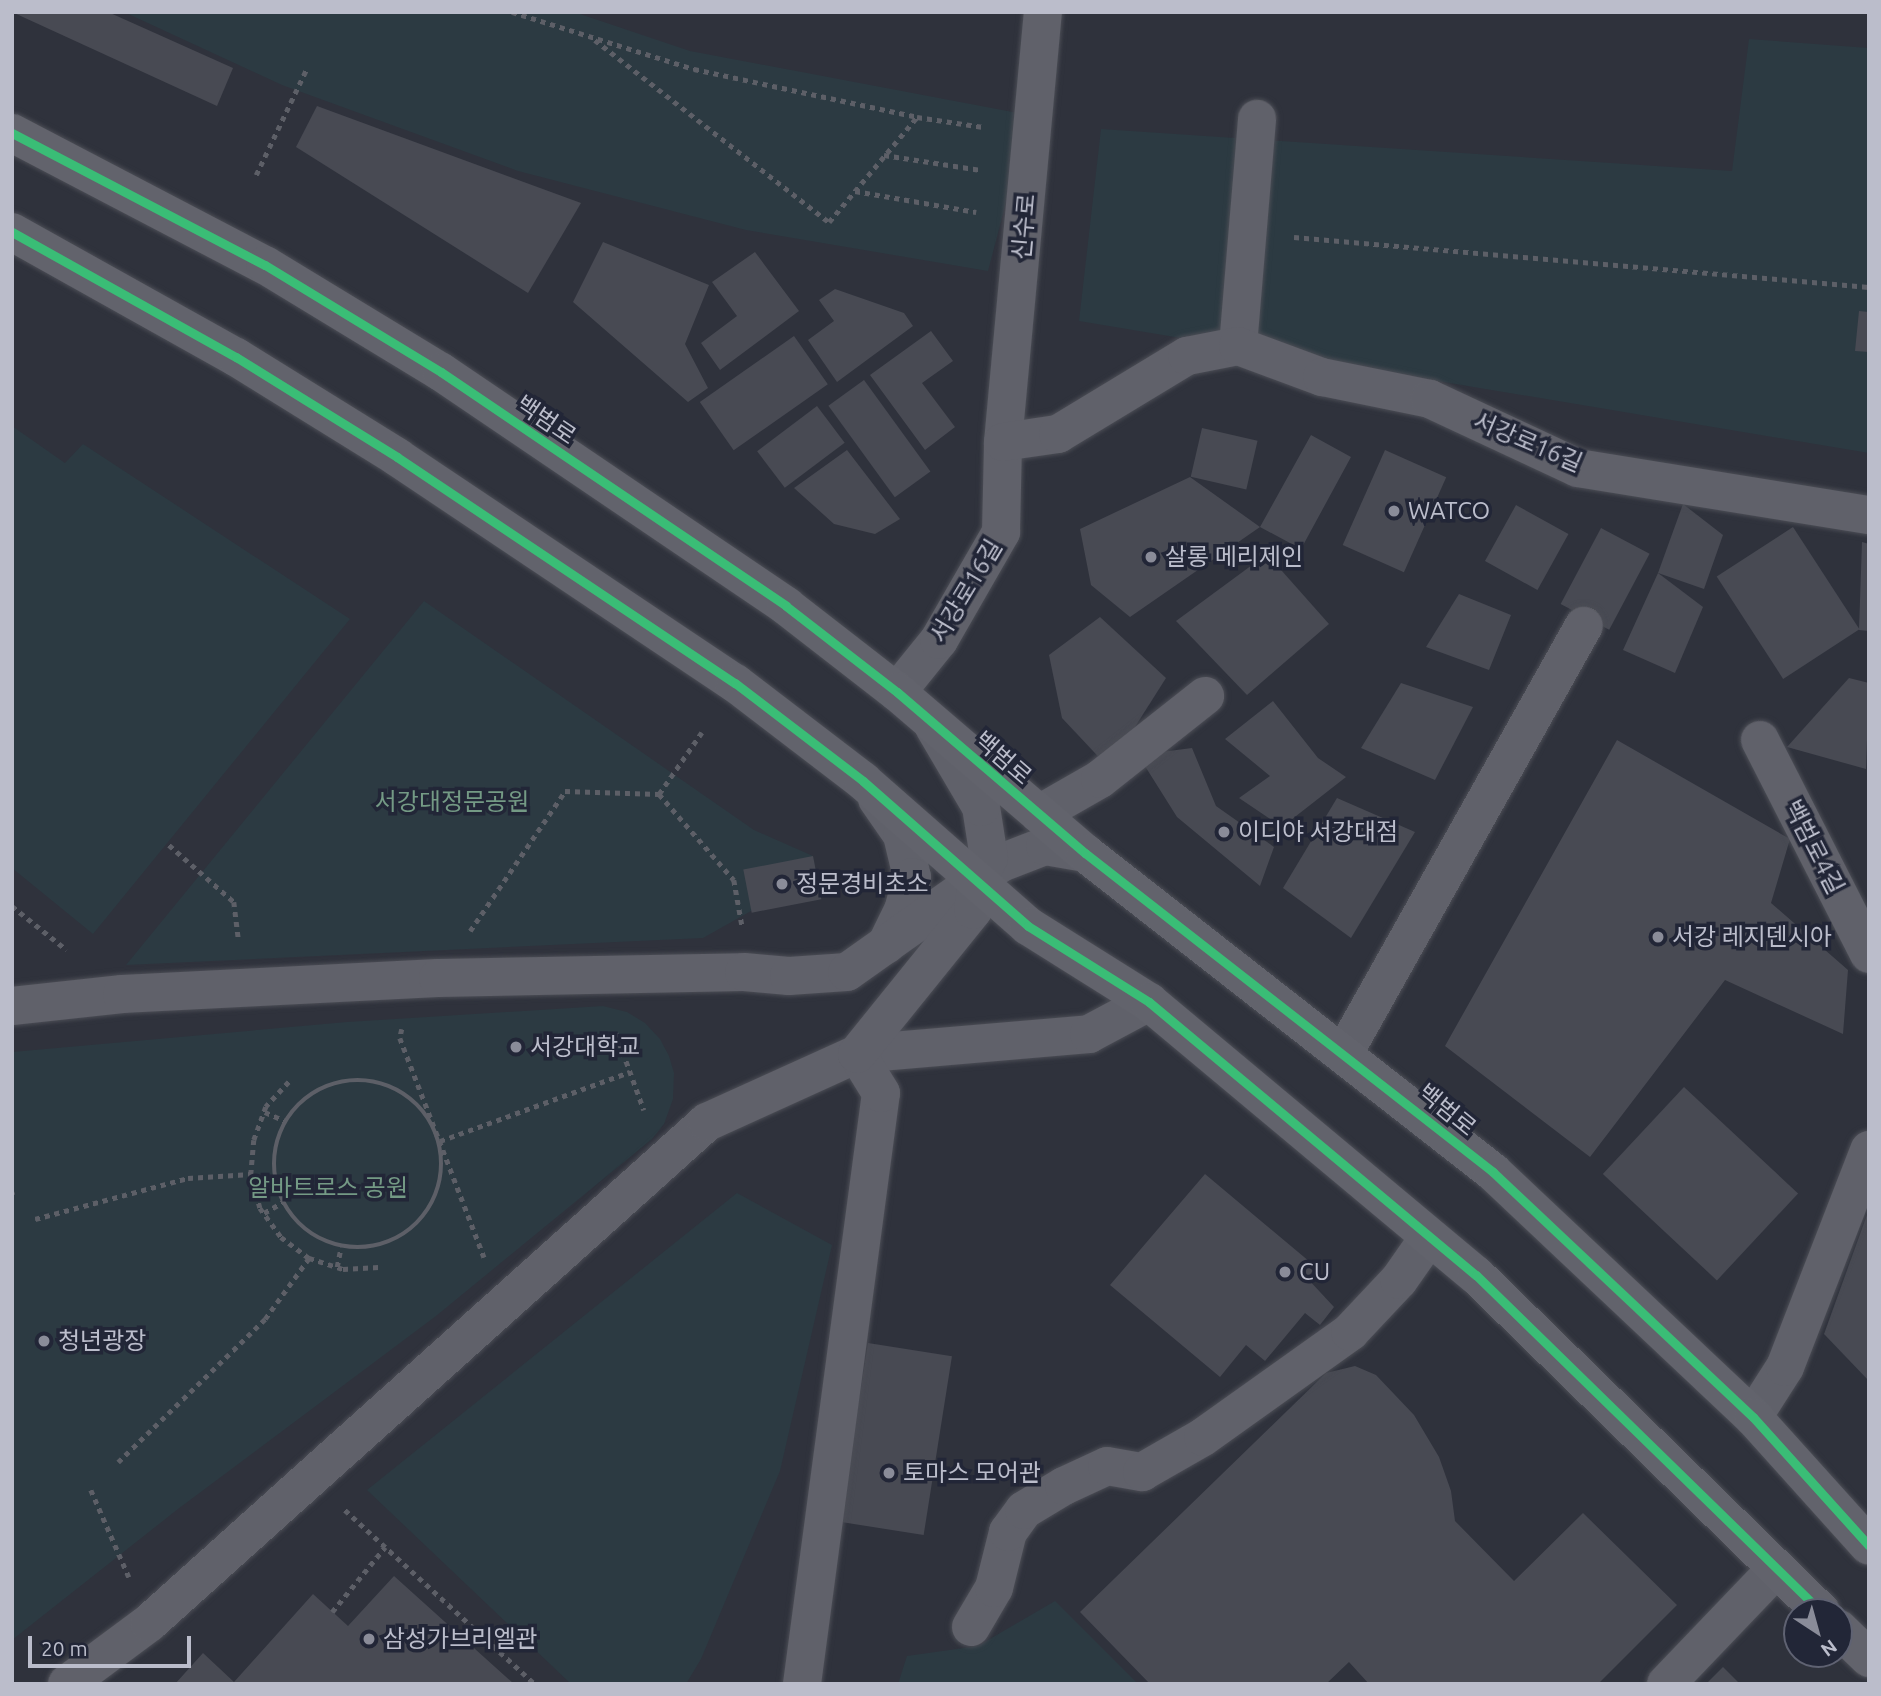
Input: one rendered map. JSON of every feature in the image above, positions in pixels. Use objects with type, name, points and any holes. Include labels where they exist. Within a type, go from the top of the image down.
[{"type":"main road","name":"백범로","points":[[12,133],[265,265],[441,372],[786,606],[897,692],[1086,853],[1493,1172],[1753,1417],[1869,1546]]},
{"type":"main road","points":[[12,232],[236,357],[397,457],[734,683],[863,781],[1028,926],[1149,1002],[1476,1275],[1806,1598]]},
{"type":"main road","points":[[1853,1643],[1869,1658]]},
{"type":"street","name":"신수로","points":[[1003,442],[1043,12]]},
{"type":"street","points":[[1003,442],[1058,434],[1187,356],[1238,346],[1257,119]]},
{"type":"street","name":"서강로16길","points":[[1238,346],[1322,377],[1430,399],[1578,468],[1869,515]]},
{"type":"street","name":"서강로16길","points":[[897,692],[939,640],[1001,532],[1003,442]]},
{"type":"street","points":[[1344,1053],[1584,626]]},
{"type":"street","name":"백범로","points":[[1039,814],[1100,779],[1205,696]]},
{"type":"street","points":[[857,1054],[973,911],[977,880],[989,858],[981,807],[931,721]]},
{"type":"street","name":"백범로4길","points":[[1760,740],[1869,954]]},
{"type":"street","points":[[863,781],[902,835],[912,877],[904,910],[886,945]]},
{"type":"street","points":[[12,1006],[36,1001],[246,987],[439,978],[744,972],[789,976],[847,972],[1001,863],[1045,846],[1086,853]]},
{"type":"street","points":[[66,1684],[149,1623],[707,1122],[857,1054],[1089,1034],[1149,1002]]},
{"type":"street","points":[[795,1676],[881,1093],[857,1054]]},
{"type":"street","points":[[1753,1417],[1785,1367],[1869,1150]]},
{"type":"street","points":[[971,1627],[994,1588],[1008,1532],[1024,1510],[1064,1486],[1107,1466],[1142,1472],[1203,1437],[1350,1332],[1399,1280],[1429,1237]]},
{"type":"street","points":[[1666,1684],[1776,1569]]},
{"type":"path","points":[[512,12],[694,69],[917,117],[990,128]]},
{"type":"path","points":[[592,37],[829,222],[917,117]]},
{"type":"path","points":[[256,175],[307,68]]},
{"type":"path","points":[[884,155],[985,171]]},
{"type":"path","points":[[855,191],[980,212]]},
{"type":"path","points":[[1247,233],[1869,287]]},
{"type":"path","points":[[659,794],[702,732]]},
{"type":"path","points":[[502,1305],[400,1038],[405,1019],[439,978],[565,791],[659,794],[734,880],[744,934],[744,972]]},
{"type":"path","points":[[169,845],[234,902],[246,987]]},
{"type":"path","points":[[616,1033],[644,1110]]},
{"type":"path","points":[[440,1141],[630,1072]]},
{"type":"path","points":[[359,1079],[386,1084],[410,1096],[428,1115],[440,1141],[444,1169],[436,1197],[420,1222],[398,1239],[370,1248],[341,1247],[314,1237],[292,1218],[278,1194],[273,1166],[277,1139],[285,1121],[308,1096],[332,1083],[359,1079]]},
{"type":"path","points":[[289,1082],[265,1112],[254,1140],[251,1174],[264,1213],[281,1237],[309,1258],[337,1267],[379,1268]]},
{"type":"path","points":[[265,1112],[285,1121]]},
{"type":"path","points":[[35,1219],[188,1178],[251,1174]]},
{"type":"path","points":[[264,1213],[284,1202]]},
{"type":"path","points":[[337,1267],[341,1247]]},
{"type":"path","points":[[118,1462],[265,1319],[309,1258]]},
{"type":"path","points":[[310,1478],[535,1684]]},
{"type":"path","points":[[91,1490],[149,1623]]},
{"type":"path","points":[[332,1612],[385,1547]]},
{"type":"green space","points":[[124,12],[574,12],[690,51],[1029,115],[988,271],[746,230],[518,171],[282,85]]},
{"type":"green space","points":[[1749,39],[1869,48],[1869,453],[1079,321],[1101,129],[1732,171]]},
{"type":"green space","points":[[12,426],[65,463],[83,444],[350,619],[93,934],[12,868]]},
{"type":"green space","name":"서강대정문공원","points":[[424,601],[754,830],[813,856],[821,899],[751,911],[703,938],[126,965]]},
{"type":"green space","name":"알바트로스 공원","points":[[603,1006],[627,1012],[645,1023],[660,1039],[669,1056],[674,1073],[673,1099],[664,1124],[652,1139],[436,1316],[178,1509],[12,1640],[12,1052],[347,1022]]},
{"type":"green space","points":[[737,1193],[832,1245],[780,1471],[701,1659],[686,1684],[571,1684],[367,1490]]},
{"type":"green space","points":[[1055,1601],[1138,1684],[898,1684],[907,1656],[978,1646]]},
{"type":"building","points":[[12,12],[108,12],[233,68],[217,106]]},
{"type":"building","points":[[317,106],[581,203],[528,293],[296,147]]},
{"type":"building","points":[[603,242],[709,285],[685,344],[708,388],[688,402],[573,302]]},
{"type":"building","points":[[755,252],[799,311],[720,370],[701,343],[737,316],[712,282]]},
{"type":"building","points":[[835,289],[904,313],[913,326],[837,382],[808,340],[834,321],[819,300]]},
{"type":"building","points":[[1859,311],[1869,312],[1869,352],[1855,351]]},
{"type":"building","points":[[931,331],[953,361],[922,383],[955,427],[925,450],[870,375]]},
{"type":"building","points":[[794,336],[828,384],[734,450],[700,402]]},
{"type":"building","points":[[864,380],[930,471],[895,497],[828,406]]},
{"type":"building","points":[[817,406],[845,443],[785,488],[757,451]]},
{"type":"building","points":[[1202,428],[1258,441],[1246,490],[1191,477]]},
{"type":"building","points":[[1311,435],[1351,457],[1301,549],[1260,527]]},
{"type":"building","points":[[847,450],[900,519],[875,534],[834,524],[794,488]]},
{"type":"building","name":"WATCO","points":[[1385,450],[1446,477],[1404,572],[1343,545]]},
{"type":"building","name":"살롱 메리제인","points":[[1190,477],[1260,527],[1130,617],[1091,585],[1080,529]]},
{"type":"building","points":[[1683,504],[1723,535],[1704,589],[1658,573]]},
{"type":"building","points":[[1516,505],[1568,534],[1537,590],[1485,561]]},
{"type":"building","points":[[1793,527],[1859,629],[1783,679],[1717,577]]},
{"type":"building","points":[[1601,528],[1650,554],[1609,630],[1561,604]]},
{"type":"building","points":[[1862,542],[1869,544],[1869,631],[1859,630]]},
{"type":"building","points":[[1267,554],[1329,624],[1247,695],[1176,621]]},
{"type":"building","points":[[1658,573],[1703,607],[1675,673],[1623,650]]},
{"type":"building","points":[[1459,594],[1511,615],[1489,670],[1426,647]]},
{"type":"building","points":[[1100,617],[1166,678],[1109,768],[1062,718],[1049,655]]},
{"type":"building","points":[[1849,678],[1869,683],[1866,769],[1787,747]]},
{"type":"building","points":[[1401,683],[1473,707],[1435,780],[1361,748]]},
{"type":"building","points":[[1273,701],[1318,758],[1346,777],[1282,827],[1239,798],[1270,776],[1225,739]]},
{"type":"building","name":"서강 레지덴시아","points":[[1617,740],[1790,839],[1771,903],[1848,970],[1843,1034],[1725,980],[1590,1157],[1445,1046]]},
{"type":"building","name":"이디야 서강대점","points":[[1192,748],[1216,806],[1274,847],[1260,886],[1177,817],[1138,755]]},
{"type":"building","points":[[1337,798],[1415,832],[1351,938],[1283,888]]},
{"type":"building","name":"정문경비초소","points":[[813,856],[821,899],[752,913],[743,870]]},
{"type":"building","points":[[1684,1087],[1798,1193],[1717,1280],[1603,1174]]},
{"type":"building","points":[[1205,1174],[1316,1267],[1307,1278],[1334,1307],[1320,1325],[1305,1313],[1265,1361],[1246,1345],[1220,1377],[1110,1285]]},
{"type":"building","points":[[1869,1212],[1869,1381],[1824,1334]]},
{"type":"building","name":"토마스 모어관","points":[[868,1343],[952,1356],[924,1535],[840,1522]]},
{"type":"building","points":[[1355,1366],[1376,1375],[1414,1415],[1439,1457],[1451,1491],[1455,1521],[1514,1581],[1583,1513],[1677,1605],[1598,1684],[1369,1684],[1349,1662],[1326,1684],[1150,1684],[1080,1612],[1326,1373]]},
{"type":"building","name":"삼성가브리엘관","points":[[394,1576],[514,1684],[175,1684],[203,1653],[234,1682],[313,1594],[348,1626]]},
{"type":"building","points":[[1723,1667],[1740,1684],[1706,1684]]},
{"type":"cycle path","points":[[12,133],[265,265],[441,372],[786,606],[897,692],[1085,853],[1493,1172],[1753,1417],[1869,1546]]},
{"type":"cycle path","points":[[12,232],[236,357],[397,457],[735,683],[863,781],[1028,926],[1149,1002],[1476,1275],[1807,1598]]},
{"type":"place","name":"WATCO","points":[[1394,511]]},
{"type":"place","name":"살롱 메리제인","points":[[1151,557]]},
{"type":"place","name":"이디야 서강대점","points":[[1224,832]]},
{"type":"place","name":"정문경비초소","points":[[782,884]]},
{"type":"place","name":"서강 레지덴시아","points":[[1658,937]]},
{"type":"place","name":"서강대학교","points":[[516,1047]]},
{"type":"place","name":"CU","points":[[1285,1272]]},
{"type":"place","name":"청년광장","points":[[44,1341]]},
{"type":"place","name":"토마스 모어관","points":[[889,1473]]},
{"type":"place","name":"삼성가브리엘관","points":[[369,1639]]}]
